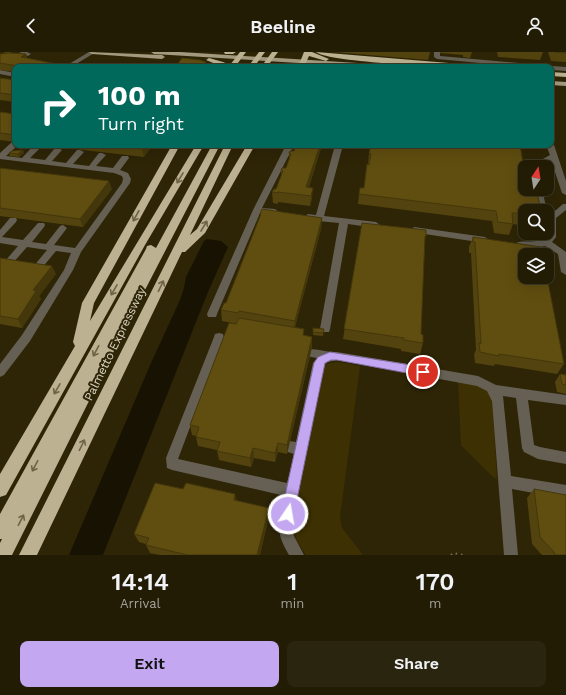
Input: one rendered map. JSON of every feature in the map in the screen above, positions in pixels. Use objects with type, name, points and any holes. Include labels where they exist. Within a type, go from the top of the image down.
[{"type":"highway","points":[[253,64],[262,52]]},
{"type":"highway","points":[[260,64],[269,52]]},
{"type":"highway","points":[[266,64],[275,52]]},
{"type":"highway","points":[[319,52],[334,56],[436,64]]},
{"type":"highway","points":[[234,64],[242,53]]},
{"type":"highway","points":[[275,64],[283,53]]},
{"type":"highway","points":[[302,64],[306,54],[330,61]]},
{"type":"highway","points":[[209,60],[223,64]]},
{"type":"highway","points":[[554,74],[566,75]]},
{"type":"highway","points":[[76,355],[88,303],[174,148]]},
{"type":"highway","name":"Palmetto Expressway","points":[[0,489],[76,355],[198,148]]},
{"type":"highway","points":[[0,531],[161,230],[207,148]]},
{"type":"highway","points":[[3,555],[125,317],[214,148]]},
{"type":"highway","name":"Palmetto Expressway","points":[[28,555],[177,253],[227,148]]},
{"type":"highway","points":[[177,253],[201,231],[249,148]]},
{"type":"main road","points":[[93,52],[209,60],[234,64]]},
{"type":"main road","points":[[154,52],[380,64]]},
{"type":"main road","points":[[208,52],[374,64]]},
{"type":"main road","points":[[214,52],[306,54]]},
{"type":"main road","points":[[330,61],[360,64]]},
{"type":"main road","points":[[554,80],[566,81]]},
{"type":"main road","points":[[554,88],[566,89]]},
{"type":"street","points":[[68,64],[78,52]]},
{"type":"street","points":[[70,64],[82,56],[93,52]]},
{"type":"street","points":[[437,52],[437,57],[507,64]]},
{"type":"street","points":[[21,58],[31,60]]},
{"type":"street","points":[[559,68],[558,65],[566,65]]},
{"type":"street","points":[[554,68],[566,69]]},
{"type":"street","points":[[0,72],[12,74]]},
{"type":"street","points":[[0,157],[12,147]]},
{"type":"street","points":[[10,168],[36,148]]},
{"type":"street","points":[[212,314],[257,210],[288,148]]},
{"type":"street","points":[[319,218],[338,148]]},
{"type":"street","points":[[551,148],[566,193]]},
{"type":"street","points":[[32,172],[58,150]]},
{"type":"street","points":[[55,174],[80,152]]},
{"type":"street","points":[[79,177],[102,155]]},
{"type":"street","points":[[546,160],[554,156]]},
{"type":"street","points":[[0,157],[113,171],[125,175],[127,179],[126,183],[76,251],[68,270],[19,349],[2,366]]},
{"type":"street","points":[[103,180],[125,158]]},
{"type":"street","points":[[554,216],[566,206]]},
{"type":"street","points":[[257,210],[280,213]]},
{"type":"street","points":[[296,215],[383,226]]},
{"type":"street","points":[[0,235],[13,220]]},
{"type":"street","points":[[325,329],[344,221]]},
{"type":"street","points":[[9,262],[41,225]]},
{"type":"street","points":[[38,267],[63,228]]},
{"type":"street","points":[[406,229],[496,241]]},
{"type":"street","points":[[0,240],[76,251]]},
{"type":"street","points":[[511,243],[539,246],[546,242],[562,254],[566,272]]},
{"type":"street","points":[[219,337],[172,458],[172,464],[292,491]]},
{"type":"street","points":[[310,353],[337,356],[478,381],[490,386],[494,390],[498,401],[511,555]]},
{"type":"street","points":[[297,555],[287,538],[285,526],[292,491],[295,448],[319,363],[330,356]]},
{"type":"street","points":[[494,390],[566,400]]},
{"type":"street","points":[[521,393],[528,448],[538,453],[566,458]]},
{"type":"street","points":[[504,481],[566,492]]},
{"type":"path","points":[[451,555],[453,553],[463,555]]},
{"type":"shaded area","points":[[207,239],[221,241],[228,247],[208,292],[103,555],[69,555],[151,363],[180,300],[186,277],[204,241]]},
{"type":"shaded area","points":[[337,362],[360,366],[340,517],[342,528],[363,555],[306,555],[295,534],[294,519],[323,367],[327,364]]},
{"type":"shaded area","points":[[458,382],[473,384],[481,387],[485,389],[492,397],[497,479],[493,477],[461,445]]},
{"type":"building","points":[[0,54],[26,54],[21,57],[57,64],[12,65],[0,63]]},
{"type":"building","points":[[182,58],[206,62],[204,64],[178,64]]},
{"type":"building","points":[[0,78],[12,80],[12,95],[0,93]]},
{"type":"building","points":[[0,112],[12,114],[12,135],[0,133]]},
{"type":"building","points":[[295,148],[319,148],[306,187],[313,188],[311,196],[272,192],[276,189],[283,171],[281,170],[282,168],[286,168],[291,154],[289,153],[290,151],[294,151]]},
{"type":"building","points":[[370,148],[521,148],[523,160],[518,160],[518,196],[538,196],[540,204],[518,204],[518,213],[512,213],[513,224],[498,222],[496,211],[359,194],[360,188],[364,188],[367,164],[369,165],[371,154],[369,153]]},
{"type":"building","points":[[23,150],[18,154],[9,153],[12,151]]},
{"type":"building","points":[[0,168],[109,181],[80,219],[0,208]]},
{"type":"building","points":[[262,209],[322,218],[295,321],[239,311],[238,313],[221,310],[224,303],[226,303]]},
{"type":"building","points":[[362,223],[426,230],[421,334],[423,335],[423,343],[404,340],[404,338],[344,329]]},
{"type":"building","points":[[473,237],[541,247],[518,248],[518,284],[548,284],[564,364],[499,354],[499,356],[480,352],[479,343],[481,344],[475,242],[473,242]]},
{"type":"building","points":[[0,258],[52,266],[33,290],[36,291],[18,319],[0,316]]},
{"type":"building","points":[[239,318],[304,329],[303,335],[312,337],[287,445],[278,443],[275,453],[253,448],[250,458],[217,451],[220,442],[196,437],[199,427],[190,425],[229,323],[236,324]]},
{"type":"building","points":[[313,328],[324,329],[323,333],[313,332]]},
{"type":"building","points":[[560,374],[566,375],[566,385],[562,384]]},
{"type":"building","points":[[155,483],[183,489],[186,483],[235,494],[234,500],[269,508],[257,555],[187,555],[146,545],[149,538],[134,534]]},
{"type":"building","points":[[534,489],[566,495],[566,555],[555,555],[540,537]]},
{"type":"route","points":[[288,514],[319,363],[330,356],[337,356],[423,372]]}]
